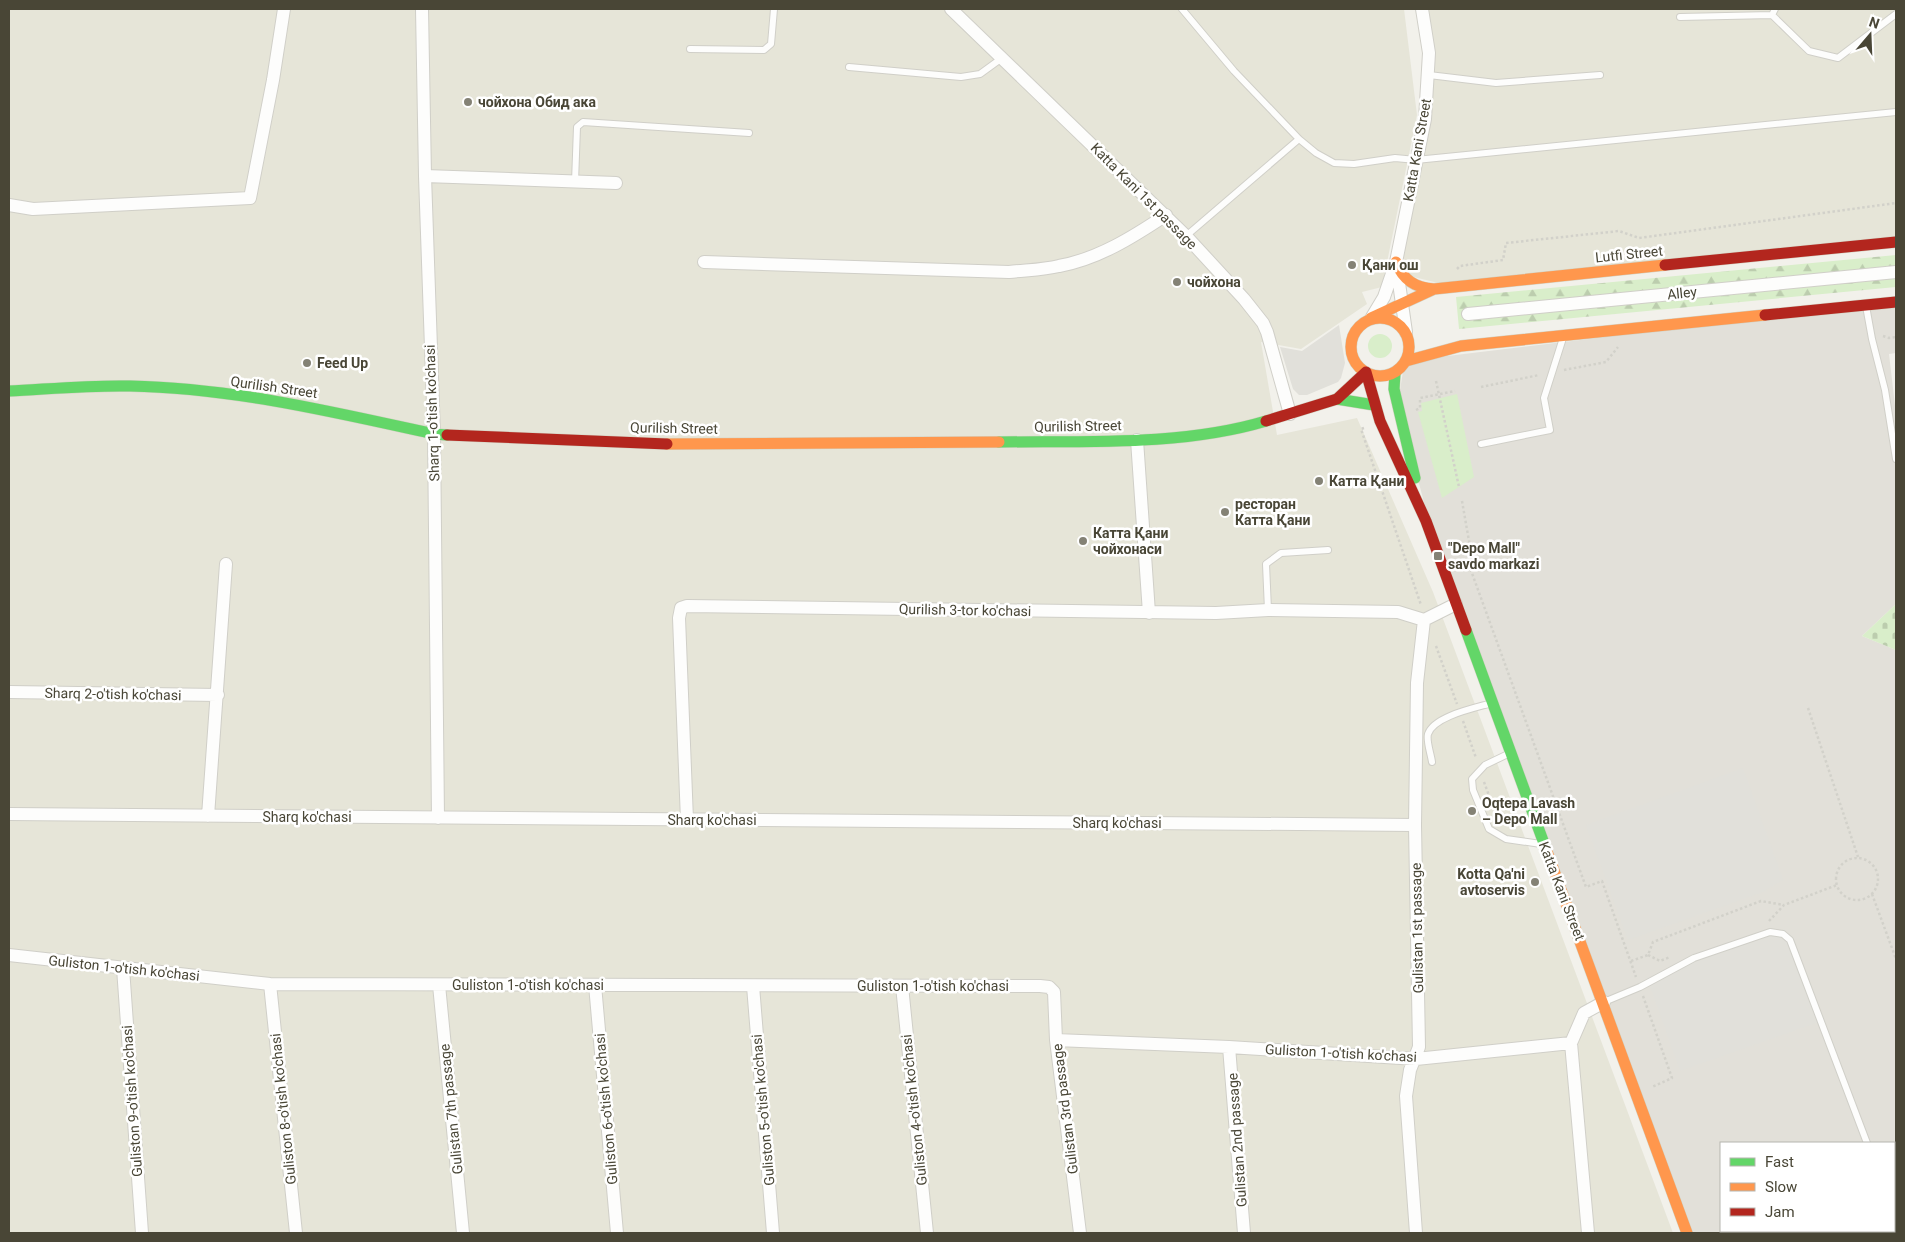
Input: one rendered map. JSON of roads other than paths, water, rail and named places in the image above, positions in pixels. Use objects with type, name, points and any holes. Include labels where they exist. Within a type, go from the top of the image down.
[{"type":"main road","name":"Lutfi Street","points":[[1371,318],[1434,289],[1896,242]]},
{"type":"main road","points":[[1396,262],[1401,274],[1410,283],[1421,288],[1434,289]]},
{"type":"main road","points":[[1406,361],[1461,346],[1896,302]]},
{"type":"main road","points":[[1371,318],[1391,319],[1400,324],[1406,332],[1410,346],[1406,361],[1396,373],[1379,376],[1366,372],[1358,366],[1353,358],[1351,345],[1353,335],[1358,327],[1371,318]]},
{"type":"main road","name":"Qurilish Street","points":[[9,391],[130,386],[190,390],[298,404],[434,434],[686,445],[1137,440],[1214,433],[1243,428],[1338,399],[1366,372]]},
{"type":"main road","name":"Katta Kani Street","points":[[1366,372],[1374,405],[1426,521],[1604,1002],[1687,1233]]},
{"type":"main road","name":"Katta Kani Street","points":[[1396,373],[1394,389],[1426,521]]},
{"type":"main road","name":"Qurilish Street","points":[[1338,399],[1374,405]]},
{"type":"street","points":[[9,205],[33,209],[250,198],[273,80],[284,9]]},
{"type":"street","name":"Sharq 1-o'tish ko'chasi","points":[[422,9],[425,176],[434,434],[438,818]]},
{"type":"street","name":"Katta Kani 1st passage","points":[[951,9],[1166,215],[1244,300],[1263,323],[1290,414]]},
{"type":"street","name":"Katta Kani Street","points":[[1371,318],[1384,297],[1396,262],[1425,119],[1429,54],[1422,9]]},
{"type":"street","points":[[425,176],[616,183]]},
{"type":"street","points":[[704,262],[1009,272],[1060,266],[1101,253],[1137,234],[1166,215]]},
{"type":"street","name":"Katta Kani Street","points":[[1396,262],[1406,332]]},
{"type":"street","name":"Alley","points":[[1468,314],[1896,272]]},
{"type":"street","points":[[1137,440],[1149,613]]},
{"type":"street","points":[[208,816],[226,564]]},
{"type":"street","points":[[1424,620],[1456,604]]},
{"type":"street","name":"Qurilish 3-tor ko'chasi","points":[[687,820],[679,618],[681,608],[687,606],[1149,613],[1216,613],[1268,610],[1398,612],[1424,620]]},
{"type":"street","name":"Gulistan 1st passage","points":[[1416,1233],[1406,1096],[1410,1070],[1419,1047],[1415,825],[1417,683],[1424,620]]},
{"type":"street","name":"Sharq 2-o'tish ko'chasi","points":[[9,692],[218,695]]},
{"type":"street","name":"Sharq ko'chasi","points":[[9,814],[1415,825]]},
{"type":"street","name":"Guliston 1-o'tish ko'chasi","points":[[9,955],[270,984],[1050,987]]},
{"type":"street","name":"Guliston 9-o'tish ko'chasi","points":[[123,968],[142,1233]]},
{"type":"street","name":"Guliston 8-o'tish ko'chasi","points":[[270,984],[296,1233]]},
{"type":"street","name":"Gulistan 7th passage","points":[[438,985],[463,1233]]},
{"type":"street","name":"Guliston 6-o'tish ko'chasi","points":[[595,985],[618,1233]]},
{"type":"street","name":"Guliston 5-o'tish ko'chasi","points":[[753,986],[773,1233]]},
{"type":"street","name":"Guliston 4-o'tish ko'chasi","points":[[902,986],[927,1233]]},
{"type":"street","name":"Gulistan 3rd passage","points":[[1050,987],[1054,992],[1056,1040],[1080,1233]]},
{"type":"street","points":[[1588,1233],[1570,1042],[1584,1013],[1604,1002]]},
{"type":"street","name":"Guliston 1-o'tish ko'chasi","points":[[1056,1040],[1230,1047],[1416,1058],[1570,1042]]},
{"type":"street","name":"Gulistan 2nd passage","points":[[1230,1047],[1244,1233]]},
{"type":"lane","points":[[690,49],[764,50],[771,44],[774,9]]},
{"type":"lane","points":[[1182,9],[1234,72],[1299,139],[1334,163],[1354,164],[1395,158],[1416,160],[1896,112]]},
{"type":"lane","points":[[1680,17],[1773,12],[1810,51],[1838,58],[1896,14]]},
{"type":"lane","points":[[849,67],[961,77],[980,74],[1002,58]]},
{"type":"lane","points":[[1429,75],[1496,82],[1600,75]]},
{"type":"lane","points":[[575,182],[576,127],[583,122],[749,133]]},
{"type":"lane","points":[[1186,236],[1299,139]]},
{"type":"lane","points":[[1865,305],[1870,332],[1886,390],[1896,459]]},
{"type":"lane","points":[[1481,444],[1550,430],[1544,398],[1564,335]]},
{"type":"lane","points":[[1268,610],[1266,564],[1281,553],[1328,550]]},
{"type":"lane","points":[[1432,762],[1428,735],[1434,724],[1452,715],[1493,703]]},
{"type":"lane","points":[[1511,753],[1485,765],[1472,779],[1474,790],[1489,829],[1506,839],[1545,844]]},
{"type":"lane","points":[[1604,1002],[1640,987],[1694,958],[1770,932],[1783,934],[1790,940],[1867,1142]]},
{"type":"place","name":"чойхона Обид ака","points":[[468,102]]},
{"type":"place","name":"Қани ош","points":[[1352,265]]},
{"type":"place","name":"чойхона","points":[[1177,282]]},
{"type":"place","name":"Feed Up","points":[[307,363]]},
{"type":"place","name":"Катта Қани","points":[[1319,481]]},
{"type":"place","name":"ресторан Катта Қани","points":[[1225,512]]},
{"type":"place","name":"Катта Қани чойхонаси","points":[[1083,541]]},
{"type":"place","name":"\"Depo Mall\" savdo markazi","points":[[1438,556]]},
{"type":"place","name":"Oqtepa Lavash – Depo Mall","points":[[1472,811]]},
{"type":"place","name":"Kotta Qa'ni avtoservis","points":[[1535,882]]}]
